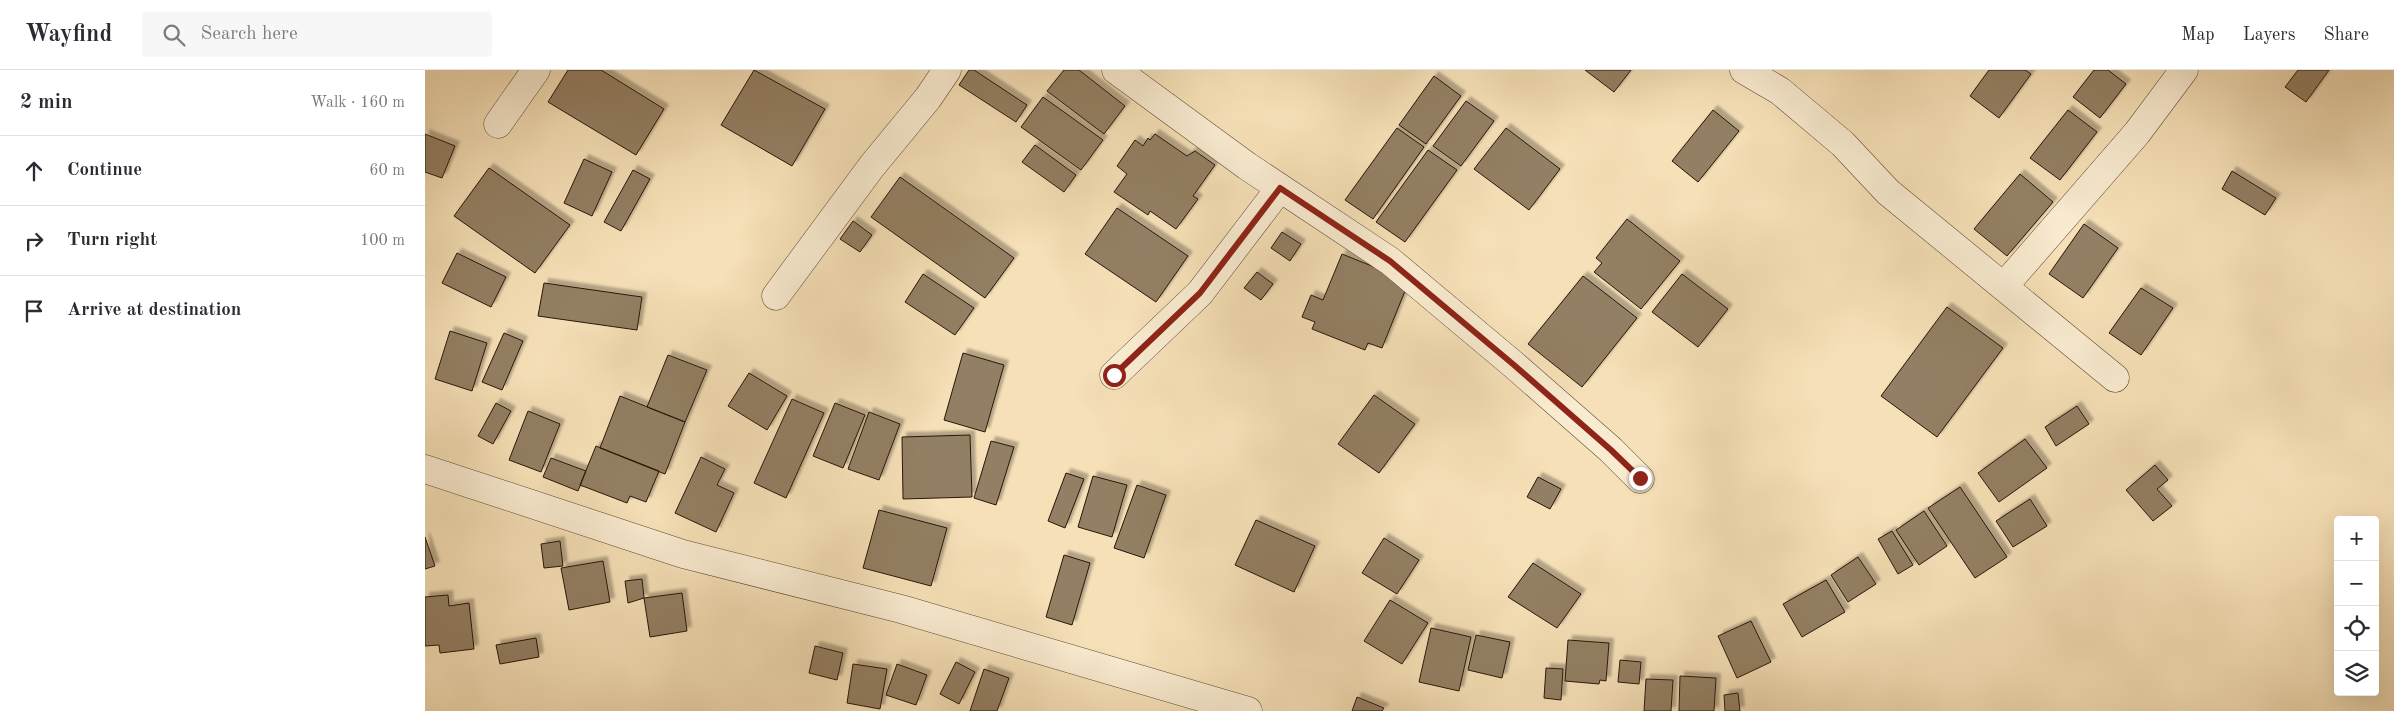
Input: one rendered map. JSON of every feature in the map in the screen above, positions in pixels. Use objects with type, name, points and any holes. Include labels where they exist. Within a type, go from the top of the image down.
[{"type":"street","points":[[497,124],[535,70]]},
{"type":"street","points":[[776,296],[872,166],[928,98],[947,70]]},
{"type":"street","points":[[1116,70],[1280,188],[1390,261],[1514,365],[1640,478]]},
{"type":"street","points":[[1744,70],[1780,91],[1843,144],[1888,192],[2115,378]]},
{"type":"street","points":[[2004,286],[2137,133],[2184,70]]},
{"type":"street","points":[[1114,375],[1200,293],[1280,188]]},
{"type":"street","points":[[425,469],[683,554],[901,609],[1248,711]]},
{"type":"building","points":[[568,70],[601,70],[664,109],[636,155],[548,102]]},
{"type":"building","points":[[754,70],[825,109],[792,166],[721,125]]},
{"type":"building","points":[[969,70],[974,70],[1027,105],[1016,122],[959,85]]},
{"type":"building","points":[[1064,70],[1079,70],[1125,106],[1104,134],[1047,91]]},
{"type":"building","points":[[1585,70],[1631,70],[1614,92]]},
{"type":"building","points":[[1989,70],[2025,70],[2031,74],[1999,118],[1970,96]]},
{"type":"building","points":[[2094,70],[2108,70],[2126,84],[2100,118],[2073,97]]},
{"type":"building","points":[[2298,70],[2329,70],[2306,102],[2285,87]]},
{"type":"building","points":[[1434,76],[1461,96],[1426,144],[1399,125]]},
{"type":"building","points":[[1043,97],[1103,140],[1081,170],[1021,127]]},
{"type":"building","points":[[1466,101],[1494,121],[1461,166],[1433,146]]},
{"type":"building","points":[[1713,110],[1739,131],[1698,182],[1672,161]]},
{"type":"building","points":[[2068,110],[2097,132],[2060,180],[2030,158]]},
{"type":"building","points":[[1397,128],[1424,147],[1373,219],[1345,200]]},
{"type":"building","points":[[1506,128],[1560,169],[1529,210],[1474,169]]},
{"type":"building","points":[[425,134],[455,146],[442,178],[425,172]]},
{"type":"building","points":[[1155,134],[1187,156],[1195,151],[1215,165],[1193,196],[1198,199],[1176,229],[1150,211],[1148,215],[1114,192],[1127,174],[1117,166],[1135,140],[1143,146],[1148,138],[1150,140]]},
{"type":"building","points":[[1035,145],[1076,175],[1064,192],[1022,162]]},
{"type":"building","points":[[1428,150],[1457,170],[1405,242],[1376,222]]},
{"type":"building","points":[[584,159],[612,172],[592,216],[564,203]]},
{"type":"building","points":[[489,168],[570,225],[535,273],[454,216]]},
{"type":"building","points":[[633,170],[650,179],[621,231],[604,222]]},
{"type":"building","points":[[2232,171],[2276,198],[2265,215],[2222,189]]},
{"type":"building","points":[[2020,174],[2053,202],[2007,256],[1974,229]]},
{"type":"building","points":[[900,177],[1014,258],[985,298],[871,217]]},
{"type":"building","points":[[1117,208],[1188,256],[1156,302],[1085,254]]},
{"type":"building","points":[[1627,219],[1680,261],[1641,309],[1594,272],[1602,263],[1596,258]]},
{"type":"building","points":[[853,221],[872,235],[860,252],[840,239]]},
{"type":"building","points":[[2084,224],[2118,248],[2083,298],[2049,274]]},
{"type":"building","points":[[1282,232],[1301,244],[1290,261],[1271,248]]},
{"type":"building","points":[[457,253],[506,277],[491,307],[442,283]]},
{"type":"building","points":[[1342,254],[1409,281],[1382,348],[1368,343],[1365,350],[1312,329],[1315,322],[1302,317],[1311,295],[1323,300]]},
{"type":"building","points":[[1257,272],[1273,284],[1261,300],[1244,288]]},
{"type":"building","points":[[923,274],[974,308],[955,335],[905,302]]},
{"type":"building","points":[[1682,274],[1728,309],[1698,347],[1652,312]]},
{"type":"building","points":[[1583,276],[1637,318],[1582,387],[1528,344]]},
{"type":"building","points":[[544,283],[642,297],[637,330],[538,316]]},
{"type":"building","points":[[2141,288],[2173,308],[2141,355],[2109,333]]},
{"type":"building","points":[[1947,307],[2003,348],[1937,437],[1881,396]]},
{"type":"building","points":[[450,331],[487,343],[472,391],[435,379]]},
{"type":"building","points":[[504,333],[523,341],[502,390],[482,382]]},
{"type":"building","points":[[963,353],[1004,365],[985,432],[944,420]]},
{"type":"building","points":[[668,355],[707,370],[685,422],[647,407]]},
{"type":"building","points":[[749,373],[787,396],[767,430],[728,406]]},
{"type":"building","points":[[1374,395],[1415,424],[1379,473],[1338,444]]},
{"type":"building","points":[[620,396],[685,422],[665,474],[600,448]]},
{"type":"building","points":[[792,399],[824,413],[786,498],[754,483]]},
{"type":"building","points":[[496,403],[511,411],[493,444],[478,436]]},
{"type":"building","points":[[835,403],[865,415],[843,468],[813,456]]},
{"type":"building","points":[[2077,406],[2089,424],[2056,446],[2045,427]]},
{"type":"building","points":[[528,411],[560,424],[541,472],[509,460]]},
{"type":"building","points":[[869,412],[900,424],[879,480],[848,469]]},
{"type":"building","points":[[970,435],[972,497],[903,499],[902,437]]},
{"type":"building","points":[[2025,439],[2047,468],[1999,502],[1978,473]]},
{"type":"building","points":[[991,441],[1014,447],[996,505],[974,498]]},
{"type":"building","points":[[596,446],[659,471],[646,502],[630,496],[627,503],[580,485]]},
{"type":"building","points":[[701,457],[725,469],[717,485],[734,493],[716,532],[675,513]]},
{"type":"building","points":[[551,458],[586,471],[578,491],[543,477]]},
{"type":"building","points":[[2155,465],[2168,480],[2157,489],[2172,506],[2153,521],[2126,490]]},
{"type":"building","points":[[1066,473],[1084,479],[1065,528],[1048,521]]},
{"type":"building","points":[[1093,476],[1127,485],[1112,537],[1078,527]]},
{"type":"building","points":[[1538,477],[1561,489],[1550,509],[1527,497]]},
{"type":"building","points":[[1137,485],[1166,495],[1144,558],[1114,548]]},
{"type":"building","points":[[1960,487],[2007,557],[1975,578],[1928,508]]},
{"type":"building","points":[[2030,499],[2047,526],[2013,547],[1996,521]]},
{"type":"building","points":[[879,510],[947,528],[931,586],[863,568]]},
{"type":"building","points":[[1924,511],[1947,546],[1919,565],[1896,530]]},
{"type":"building","points":[[1256,520],[1315,546],[1294,592],[1235,565]]},
{"type":"building","points":[[1892,531],[1913,565],[1898,574],[1878,539]]},
{"type":"building","points":[[425,537],[435,566],[425,569]]},
{"type":"building","points":[[1384,538],[1419,560],[1397,594],[1362,573]]},
{"type":"building","points":[[560,541],[563,566],[544,568],[541,544]]},
{"type":"building","points":[[1064,555],[1090,563],[1072,625],[1046,617]]},
{"type":"building","points":[[1858,557],[1876,584],[1848,602],[1831,575]]},
{"type":"building","points":[[603,561],[610,602],[569,610],[561,568]]},
{"type":"building","points":[[1533,563],[1581,594],[1557,628],[1508,597]]},
{"type":"building","points":[[642,579],[644,598],[628,603],[625,581]]},
{"type":"building","points":[[1826,580],[1845,612],[1802,637],[1783,604]]},
{"type":"building","points":[[682,593],[687,631],[650,637],[644,598]]},
{"type":"building","points":[[448,595],[449,606],[469,603],[474,649],[440,653],[439,645],[425,646],[425,597]]},
{"type":"building","points":[[1390,600],[1428,623],[1402,664],[1364,641]]},
{"type":"building","points":[[1751,621],[1771,662],[1737,678],[1718,636]]},
{"type":"building","points":[[1431,628],[1471,637],[1459,691],[1419,682]]},
{"type":"building","points":[[1476,635],[1510,642],[1502,678],[1468,670]]},
{"type":"building","points":[[536,638],[539,657],[500,664],[496,645]]},
{"type":"building","points":[[1568,640],[1609,643],[1606,681],[1600,680],[1599,684],[1565,681]]},
{"type":"building","points":[[815,646],[843,653],[837,680],[809,673]]},
{"type":"building","points":[[1620,660],[1641,662],[1639,684],[1618,682]]},
{"type":"building","points":[[956,662],[975,672],[959,704],[940,694]]},
{"type":"building","points":[[853,664],[887,669],[880,709],[847,703]]},
{"type":"building","points":[[897,664],[927,675],[916,705],[886,695]]},
{"type":"building","points":[[1546,668],[1563,669],[1561,700],[1544,698]]},
{"type":"building","points":[[984,669],[1009,678],[997,711],[970,711]]},
{"type":"building","points":[[1680,676],[1716,678],[1714,711],[1679,711]]},
{"type":"building","points":[[1646,679],[1673,680],[1671,711],[1644,711]]},
{"type":"building","points":[[1738,693],[1740,711],[1725,711],[1724,695]]},
{"type":"building","points":[[1357,697],[1384,708],[1382,711],[1352,711]]},
{"type":"route","points":[[1114,375],[1200,293],[1280,188],[1390,261],[1514,365],[1640,478]]}]
